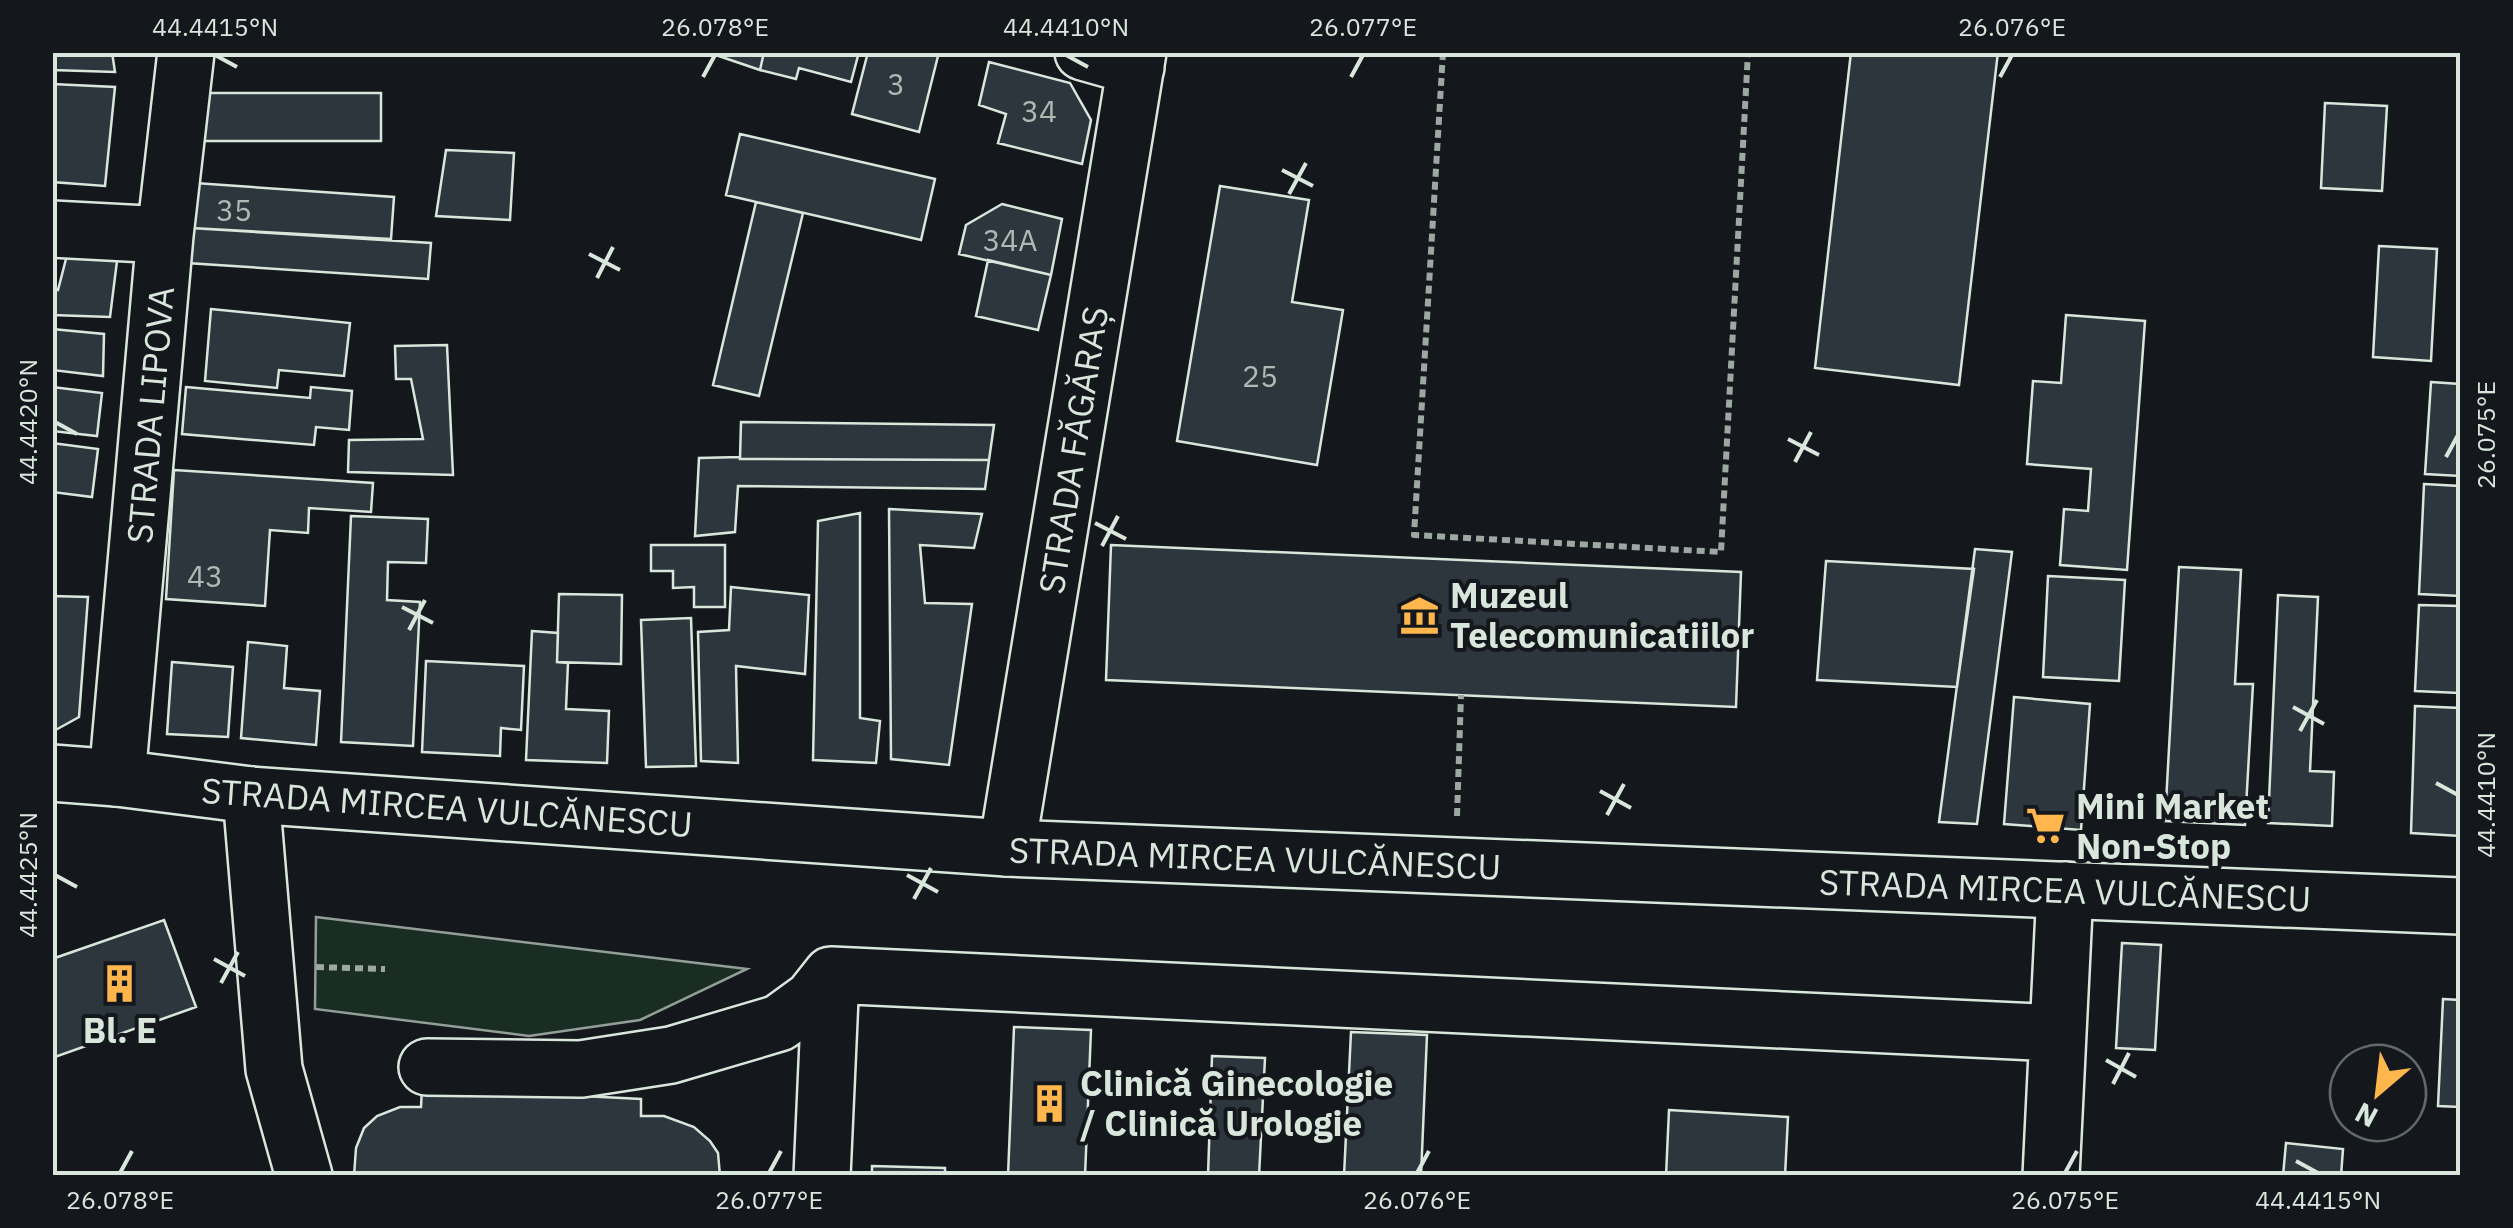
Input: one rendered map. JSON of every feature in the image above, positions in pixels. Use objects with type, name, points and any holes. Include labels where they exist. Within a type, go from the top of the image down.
[{"type":"main road","name":"STRADA LIPOVA","points":[[117,778],[186,52]]},
{"type":"main road","points":[[1083,52],[1137,60]]},
{"type":"main road","name":"STRADA FĂGĂRAȘ","points":[[1007,848],[1137,60]]},
{"type":"main road","points":[[52,229],[166,235]]},
{"type":"main road","name":"STRADA MIRCEA VULCĂNESCU","points":[[52,773],[251,796],[1007,848],[2460,906]]},
{"type":"main road","points":[[251,796],[274,1069],[304,1176]]},
{"type":"main road","points":[[2051,1176],[2065,890]]},
{"type":"main road","points":[[831,975],[2058,1033]]},
{"type":"main road","points":[[428,1068],[554,1071],[671,1055],[779,1022],[812,1000],[831,975]]},
{"type":"main road","points":[[822,1176],[831,975]]},
{"type":"path","points":[[1443,52],[1414,535],[1721,552],[1748,52]]},
{"type":"path","points":[[1454,867],[1461,695]]},
{"type":"path","points":[[264,966],[385,969]]},
{"type":"green space","points":[[316,917],[747,969],[640,1020],[529,1036],[315,1009]]},
{"type":"building","points":[[52,52],[112,52],[115,72],[52,70]]},
{"type":"building","points":[[707,52],[764,52],[760,70]]},
{"type":"building","points":[[764,52],[859,52],[851,82],[799,68],[796,79],[760,70]]},
{"type":"building","points":[[868,52],[939,52],[919,132],[852,114]]},
{"type":"building","points":[[1851,52],[1998,52],[1959,385],[1815,368]]},
{"type":"building","points":[[989,62],[1070,83],[1091,120],[1082,164],[998,143],[1006,114],[979,105]]},
{"type":"building","points":[[52,84],[115,87],[105,186],[52,182]]},
{"type":"building","points":[[201,93],[381,93],[381,141],[202,141]]},
{"type":"building","points":[[2325,103],[2387,106],[2382,191],[2321,188]]},
{"type":"building","points":[[740,134],[935,179],[921,240],[726,195]]},
{"type":"building","points":[[446,150],[514,153],[510,220],[436,216]]},
{"type":"building","points":[[195,183],[394,197],[391,239],[191,228]]},
{"type":"building","points":[[1220,186],[1309,200],[1292,302],[1343,310],[1317,465],[1177,441]]},
{"type":"building","points":[[756,202],[803,213],[759,396],[713,385]]},
{"type":"building","points":[[1002,204],[1062,219],[1051,275],[959,254],[966,225]]},
{"type":"building","points":[[191,228],[431,243],[428,279],[187,263]]},
{"type":"building","points":[[2379,246],[2437,249],[2431,361],[2373,357]]},
{"type":"building","points":[[67,255],[117,261],[110,317],[52,315],[52,289],[58,290]]},
{"type":"building","points":[[988,260],[1051,275],[1038,330],[976,316]]},
{"type":"building","points":[[211,309],[350,323],[344,376],[279,370],[277,388],[205,381]]},
{"type":"building","points":[[2066,315],[2145,321],[2127,570],[2060,565],[2064,509],[2088,511],[2091,469],[2027,464],[2033,381],[2061,383]]},
{"type":"building","points":[[52,329],[104,334],[103,376],[52,370]]},
{"type":"building","points":[[447,345],[453,475],[348,472],[349,440],[423,439],[411,379],[396,379],[395,346]]},
{"type":"building","points":[[2431,382],[2460,384],[2460,476],[2425,474]]},
{"type":"building","points":[[52,387],[102,393],[97,436],[52,431]]},
{"type":"building","points":[[186,387],[310,398],[311,387],[352,391],[349,430],[316,427],[314,445],[182,434]]},
{"type":"building","points":[[741,422],[994,425],[989,460],[740,459]]},
{"type":"building","points":[[52,443],[98,449],[92,497],[52,492]]},
{"type":"building","points":[[699,458],[989,460],[985,489],[738,486],[735,532],[695,536]]},
{"type":"building","points":[[174,470],[373,483],[371,512],[309,508],[308,533],[270,530],[265,606],[166,599]]},
{"type":"building","points":[[2424,484],[2460,486],[2460,596],[2419,594]]},
{"type":"building","points":[[889,509],[982,514],[974,548],[920,545],[925,603],[972,604],[949,765],[891,759]]},
{"type":"building","points":[[860,513],[860,718],[880,721],[876,763],[813,760],[818,521]]},
{"type":"building","points":[[351,516],[428,519],[426,563],[388,562],[387,600],[420,602],[413,746],[341,742]]},
{"type":"building","points":[[651,545],[725,545],[725,607],[694,607],[694,587],[673,588],[673,571],[651,571]]},
{"type":"building","points":[[1111,545],[1741,572],[1736,707],[1106,680]]},
{"type":"building","points":[[1975,549],[2012,552],[1977,824],[1939,822]]},
{"type":"building","points":[[1826,561],[1974,569],[1957,687],[1817,680]]},
{"type":"building","points":[[2179,567],[2241,570],[2235,684],[2253,684],[2245,825],[2165,821]]},
{"type":"building","points":[[2048,576],[2125,580],[2119,681],[2043,677]]},
{"type":"building","points":[[731,587],[809,595],[805,674],[736,666],[738,763],[701,761],[698,632],[729,630]]},
{"type":"building","points":[[559,594],[622,595],[621,664],[557,662]]},
{"type":"building","points":[[2278,595],[2318,597],[2310,771],[2334,772],[2332,826],[2268,823]]},
{"type":"building","points":[[52,596],[88,597],[79,717],[52,732]]},
{"type":"building","points":[[2419,605],[2460,606],[2459,693],[2415,691]]},
{"type":"building","points":[[691,618],[696,766],[646,767],[641,620]]},
{"type":"building","points":[[532,631],[558,633],[557,662],[568,663],[566,709],[609,711],[607,763],[526,760]]},
{"type":"building","points":[[248,642],[287,646],[284,688],[320,691],[316,745],[241,738]]},
{"type":"building","points":[[426,661],[524,666],[521,730],[501,728],[500,756],[422,752]]},
{"type":"building","points":[[172,662],[233,667],[228,737],[167,734]]},
{"type":"building","points":[[2014,697],[2090,704],[2081,830],[2004,824]]},
{"type":"building","points":[[2415,706],[2460,708],[2460,836],[2411,833]]},
{"type":"building","name":"Bl. E","points":[[164,920],[196,1007],[52,1058],[52,959]]},
{"type":"building","points":[[2122,943],[2161,945],[2155,1050],[2116,1048]]},
{"type":"building","points":[[2443,999],[2460,1000],[2460,1107],[2438,1106]]},
{"type":"building","name":"Clinică Ginecologie / Clinică Urologie","points":[[1014,1027],[1091,1030],[1085,1176],[1008,1176]]},
{"type":"building","points":[[1351,1032],[1427,1035],[1421,1176],[1344,1176]]},
{"type":"building","points":[[1212,1056],[1265,1058],[1259,1176],[1208,1176]]},
{"type":"building","points":[[422,1088],[641,1099],[641,1116],[664,1116],[694,1127],[710,1141],[718,1153],[720,1176],[354,1176],[356,1148],[364,1128],[377,1116],[400,1107],[421,1107]]},
{"type":"building","points":[[1669,1110],[1788,1117],[1785,1176],[1666,1176]]},
{"type":"building","points":[[2286,1143],[2343,1149],[2341,1176],[2283,1176]]},
{"type":"building","points":[[872,1166],[945,1168],[945,1176],[872,1176]]},
{"type":"place","name":"Muzeul Telecomunicatiilor","points":[[1420,615]]},
{"type":"place","name":"Mini Market Non-Stop","points":[[2046,826]]},
{"type":"place","name":"Bl. E","points":[[120,983]]},
{"type":"place","name":"Clinică Ginecologie / Clinică Urologie","points":[[1050,1103]]}]
